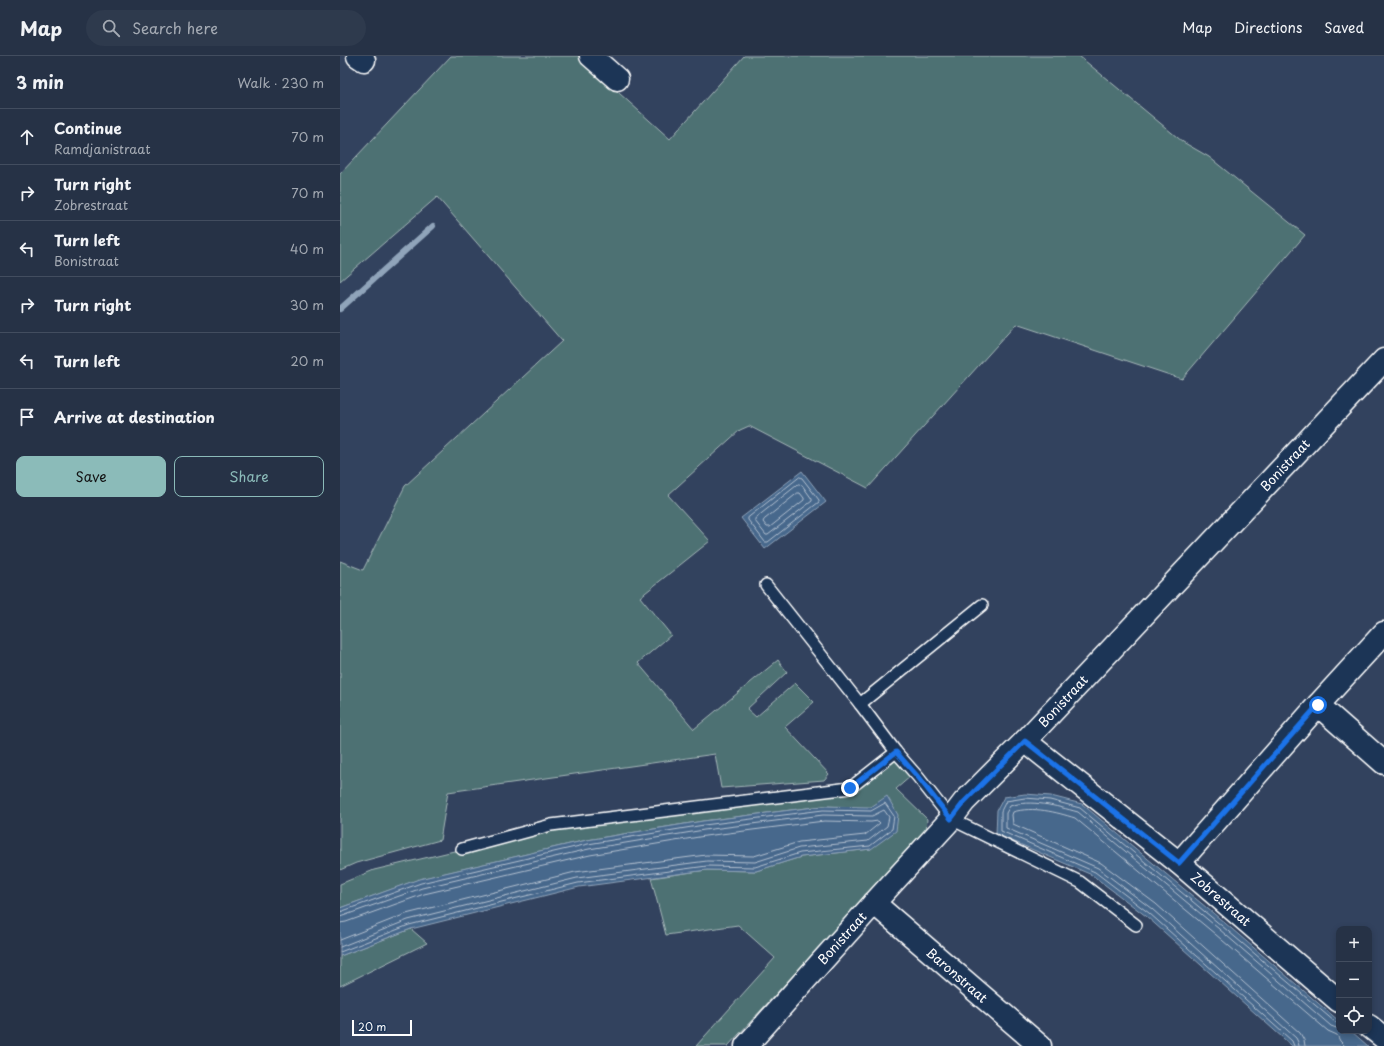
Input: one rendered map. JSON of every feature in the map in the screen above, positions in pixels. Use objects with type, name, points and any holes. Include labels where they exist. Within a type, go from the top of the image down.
[{"type":"street","points":[[591,56],[617,79]]},
{"type":"street","name":"Bonistraat","points":[[746,1046],[951,819],[964,802],[1025,741],[1384,360]]},
{"type":"street","points":[[1179,863],[1318,705],[1384,633]]},
{"type":"street","points":[[1318,705],[1384,763]]},
{"type":"street","name":"Zobrestraat","points":[[1025,741],[1179,863],[1336,998]]},
{"type":"street","name":"Baronstraat","points":[[874,903],[1040,1046]]},
{"type":"street","points":[[1372,1028],[1384,1038]]},
{"type":"lane","points":[[766,585],[896,752],[951,819],[1080,882],[1136,925]]},
{"type":"lane","points":[[860,704],[982,605]]},
{"type":"lane","points":[[462,849],[551,826],[850,788],[896,752]]},
{"type":"green space","points":[[451,56],[578,56],[670,139],[744,56],[1079,56],[1183,142],[1209,157],[1305,235],[1182,379],[1016,324],[868,488],[749,426],[740,430],[668,495],[710,541],[640,597],[671,635],[638,663],[694,729],[778,660],[787,672],[747,709],[756,717],[795,683],[814,702],[785,727],[829,774],[824,780],[721,788],[715,754],[448,792],[440,840],[356,863],[340,870],[340,561],[363,570],[405,486],[562,341],[437,197],[340,281],[340,174]]},
{"type":"green space","points":[[890,753],[911,776],[896,789],[927,819],[926,831],[728,1046],[696,1046],[775,958],[738,925],[666,935],[651,878],[707,870],[756,871],[801,857],[871,849],[871,808],[823,806],[703,821],[587,840],[420,879],[340,908],[340,884],[374,870],[585,820],[847,788]]},
{"type":"green space","points":[[411,929],[427,943],[340,986],[340,956]]},
{"type":"water","points":[[802,471],[826,502],[765,549],[741,518]]},
{"type":"water","points":[[1025,794],[1051,796],[1082,804],[1225,923],[1336,1018],[1336,1034],[1354,1034],[1368,1046],[1292,1046],[1146,916],[1092,875],[996,834],[997,810],[1004,797]]},
{"type":"water","points":[[887,796],[898,815],[896,831],[871,849],[801,857],[756,871],[707,870],[579,887],[411,929],[340,956],[340,908],[419,879],[587,840],[703,821],[823,806],[871,807]]},
{"type":"waterway","points":[[340,309],[433,226]]},
{"type":"route","points":[[850,788],[896,752],[951,819],[964,802],[1025,741],[1179,863],[1318,705]]}]
